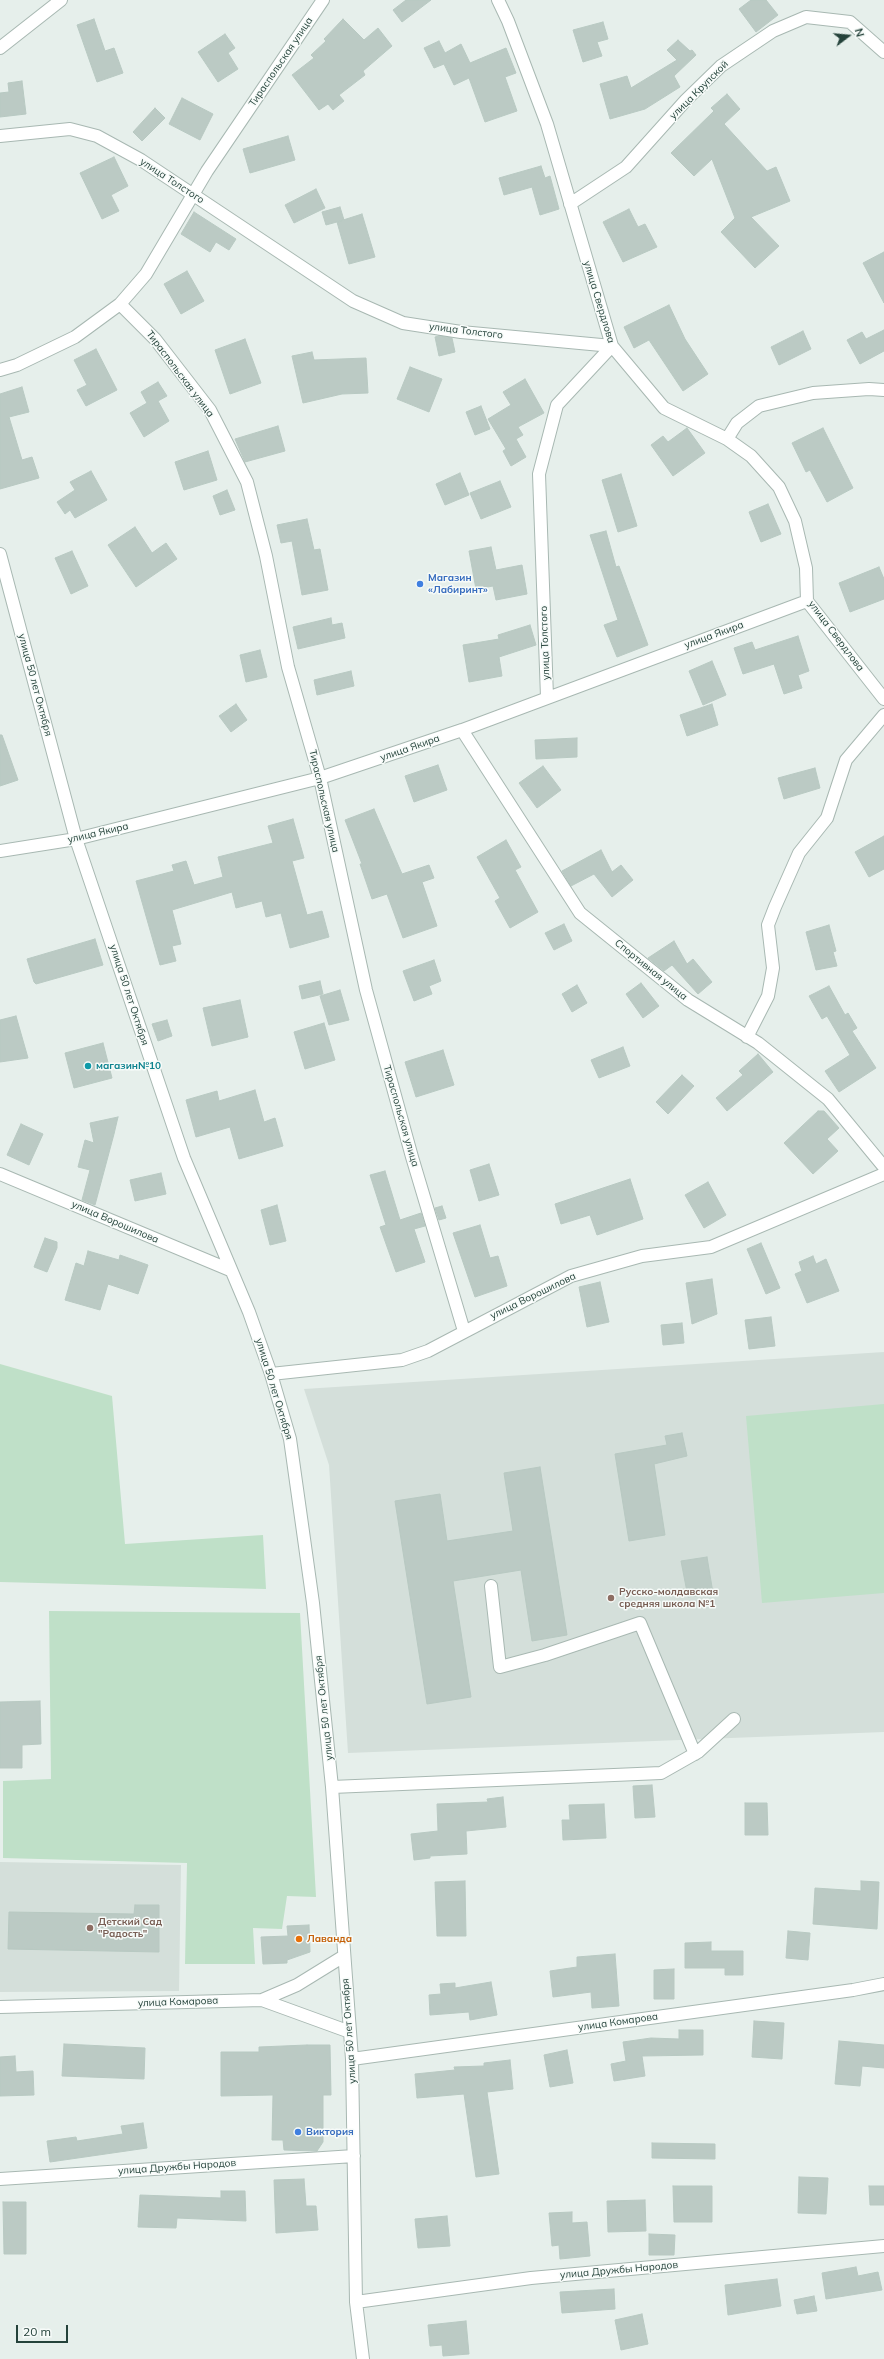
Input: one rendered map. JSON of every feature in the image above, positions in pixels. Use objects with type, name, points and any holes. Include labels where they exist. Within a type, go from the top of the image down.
[{"type":"street","points":[[0,48],[62,0]]},
{"type":"street","name":"Тираспольская улица","points":[[0,370],[17,365],[75,338],[120,304],[146,274],[194,194],[323,0]]},
{"type":"street","name":"улица Свердлова","points":[[498,0],[508,21],[547,124],[612,346],[664,408],[727,439],[751,456],[779,487],[795,521],[806,568],[807,601],[884,699]]},
{"type":"street","name":"улица Крупской","points":[[570,204],[626,167],[686,100],[721,66],[773,31],[806,17],[850,22],[884,52]]},
{"type":"street","name":"улица Толстого","points":[[0,136],[70,129],[97,136],[141,160],[194,194],[353,301],[403,323],[461,332],[612,346]]},
{"type":"street","name":"Тираспольская улица","points":[[120,304],[155,339],[210,410],[247,482],[266,556],[288,667],[320,778],[366,990],[412,1157],[464,1331]]},
{"type":"street","name":"улица Толстого","points":[[547,697],[539,474],[557,405],[612,346]]},
{"type":"street","points":[[727,439],[737,423],[759,406],[812,393],[869,389],[884,390]]},
{"type":"street","name":"улица 50 лет Октября","points":[[0,554],[76,839],[184,1158],[249,1312],[271,1374],[290,1439],[313,1603],[332,1787],[352,2058],[356,2302],[363,2359]]},
{"type":"street","name":"улица Якира","points":[[0,851],[76,839],[320,778],[462,730],[807,601]]},
{"type":"street","points":[[747,1037],[768,996],[774,968],[768,925],[775,907],[799,853],[827,818],[846,760],[884,715]]},
{"type":"street","name":"Спортивная улица","points":[[462,730],[580,913],[688,1000],[747,1037],[828,1099],[884,1167]]},
{"type":"street","name":"улица Ворошилова","points":[[0,1174],[230,1270]]},
{"type":"street","name":"улица Ворошилова","points":[[271,1374],[402,1360],[428,1351],[571,1276],[642,1256],[710,1248],[884,1174]]},
{"type":"street","points":[[491,1586],[500,1667],[545,1656],[640,1623],[695,1754]]},
{"type":"street","points":[[332,1787],[661,1773],[695,1754],[734,1719]]},
{"type":"street","points":[[262,2000],[297,1985],[344,1956]]},
{"type":"street","name":"улица Комарова","points":[[352,2058],[852,1990],[884,1984]]},
{"type":"street","name":"улица Комарова","points":[[0,2007],[262,2000],[350,2032]]},
{"type":"street","name":"улица Дружбы Народов","points":[[0,2179],[354,2156]]},
{"type":"street","name":"улица Дружбы Народов","points":[[356,2302],[531,2278],[884,2246]]},
{"type":"shaded area","name":"Русско-молдавская средняя школа №1","points":[[884,1352],[884,1732],[348,1753],[329,1465],[304,1389]]},
{"type":"shaded area","name":"Детский Сад \"Радость\"","points":[[0,1862],[181,1865],[179,1991],[0,1992]]},
{"type":"green space","points":[[0,1364],[112,1396],[125,1544],[263,1535],[266,1589],[0,1582]]},
{"type":"green space","points":[[884,1404],[884,1593],[762,1603],[746,1416]]},
{"type":"green space","points":[[49,1611],[300,1613],[316,1897],[287,1896],[282,1929],[253,1928],[255,1964],[185,1964],[187,1863],[3,1858],[3,1781],[51,1779]]},
{"type":"building","points":[[406,0],[431,0],[402,22],[393,10]]},
{"type":"building","points":[[751,0],[766,0],[778,15],[756,32],[739,9]]},
{"type":"building","points":[[94,19],[105,51],[114,48],[123,73],[97,82],[77,25]]},
{"type":"building","points":[[343,19],[364,40],[378,28],[392,46],[363,71],[365,75],[339,95],[344,101],[333,110],[328,104],[319,110],[292,75],[314,58],[311,55],[326,41],[324,39]]},
{"type":"building","points":[[603,22],[608,39],[597,42],[602,56],[583,62],[573,30]]},
{"type":"building","points":[[225,34],[235,48],[228,53],[238,69],[218,82],[198,52]]},
{"type":"building","points":[[678,40],[690,51],[692,50],[696,55],[674,76],[680,87],[645,109],[610,119],[600,84],[627,76],[631,88],[677,60],[667,50]]},
{"type":"building","points":[[439,41],[445,53],[461,44],[470,63],[506,48],[516,73],[505,77],[517,111],[485,122],[469,78],[454,85],[444,64],[434,68],[424,48]]},
{"type":"building","points":[[22,81],[26,114],[0,117],[0,93],[9,92],[8,83]]},
{"type":"building","points":[[727,94],[740,109],[724,124],[767,171],[776,167],[790,201],[751,217],[779,246],[755,268],[721,232],[735,218],[712,159],[694,176],[671,153],[714,111],[711,108]]},
{"type":"building","points":[[182,98],[213,114],[200,140],[169,124]]},
{"type":"building","points":[[155,108],[165,118],[142,141],[133,132]]},
{"type":"building","points":[[288,136],[295,160],[250,173],[243,149]]},
{"type":"building","points":[[114,157],[128,186],[111,195],[119,211],[102,219],[80,173]]},
{"type":"building","points":[[541,166],[545,178],[550,176],[559,209],[540,215],[532,187],[504,195],[499,178]]},
{"type":"building","points":[[316,189],[325,208],[294,223],[285,205]]},
{"type":"building","points":[[340,207],[344,220],[326,225],[322,212]]},
{"type":"building","points":[[629,209],[638,227],[645,224],[657,247],[623,262],[603,222]]},
{"type":"building","points":[[194,212],[236,239],[229,250],[216,242],[210,252],[181,234]]},
{"type":"building","points":[[362,214],[375,257],[349,264],[337,222]]},
{"type":"building","points":[[884,252],[884,303],[863,263]]},
{"type":"building","points":[[187,271],[204,301],[181,314],[164,284]]},
{"type":"building","points":[[669,305],[685,339],[708,374],[683,391],[649,340],[634,348],[624,327]]},
{"type":"building","points":[[884,330],[884,351],[860,364],[847,340],[862,332],[866,339]]},
{"type":"building","points":[[803,331],[811,349],[779,365],[771,347]]},
{"type":"building","points":[[439,336],[452,338],[455,352],[439,356],[435,337]]},
{"type":"building","points":[[245,339],[261,383],[230,394],[215,350]]},
{"type":"building","points":[[96,349],[117,390],[86,406],[77,390],[87,385],[74,360]]},
{"type":"building","points":[[312,352],[314,360],[366,358],[368,393],[342,394],[303,403],[292,356]]},
{"type":"building","points":[[410,367],[442,379],[429,412],[397,399]]},
{"type":"building","points":[[525,379],[544,413],[518,427],[523,435],[516,439],[526,457],[511,466],[503,451],[506,449],[488,419],[511,405],[503,392]]},
{"type":"building","points":[[158,382],[167,396],[158,401],[169,421],[144,437],[130,413],[147,403],[141,392]]},
{"type":"building","points":[[22,387],[29,412],[9,417],[22,460],[32,457],[39,478],[0,489],[0,394]]},
{"type":"building","points":[[481,406],[490,429],[475,435],[466,412]]},
{"type":"building","points":[[278,426],[285,451],[245,462],[235,439]]},
{"type":"building","points":[[687,428],[705,453],[673,476],[651,445],[663,436],[668,442]]},
{"type":"building","points":[[823,428],[853,488],[827,502],[810,470],[806,472],[792,443]]},
{"type":"building","points":[[208,451],[217,480],[184,490],[175,462]]},
{"type":"building","points":[[91,471],[107,500],[75,518],[70,510],[65,514],[57,502],[75,490],[70,482]]},
{"type":"building","points":[[460,473],[469,495],[445,505],[436,484]]},
{"type":"building","points":[[621,474],[637,526],[618,532],[602,480]]},
{"type":"building","points":[[500,481],[511,507],[481,519],[470,493]]},
{"type":"building","points":[[227,490],[235,510],[220,515],[213,496]]},
{"type":"building","points":[[768,504],[781,534],[761,542],[749,512]]},
{"type":"building","points":[[307,519],[314,550],[320,549],[328,590],[302,595],[292,541],[281,543],[277,525]]},
{"type":"building","points":[[135,527],[152,553],[166,543],[177,559],[136,587],[108,545]]},
{"type":"building","points":[[606,531],[616,567],[619,566],[648,645],[617,657],[604,625],[618,620],[590,535]]},
{"type":"building","points":[[491,547],[496,570],[522,565],[527,594],[496,600],[493,586],[476,589],[469,551]]},
{"type":"building","points":[[72,551],[88,586],[71,594],[55,558]]},
{"type":"building","points":[[879,567],[884,579],[884,599],[850,612],[839,583]]},
{"type":"building","points":[[331,618],[332,625],[342,623],[345,638],[298,649],[293,627]]},
{"type":"building","points":[[530,625],[536,645],[499,657],[502,676],[469,682],[463,645],[499,639],[498,635]]},
{"type":"building","points":[[798,636],[809,671],[798,675],[802,688],[784,694],[774,664],[743,674],[734,648],[752,642],[755,650]]},
{"type":"building","points":[[260,650],[267,677],[246,682],[240,655]]},
{"type":"building","points":[[712,661],[726,695],[703,705],[689,671]]},
{"type":"building","points":[[351,671],[354,686],[317,695],[314,680]]},
{"type":"building","points":[[236,704],[247,720],[231,732],[219,716]]},
{"type":"building","points":[[712,704],[718,725],[687,736],[680,715]]},
{"type":"building","points":[[0,735],[2,735],[18,780],[0,786]]},
{"type":"building","points":[[577,738],[577,757],[536,759],[535,740]]},
{"type":"building","points":[[438,765],[447,790],[414,802],[405,776]]},
{"type":"building","points":[[543,766],[561,790],[537,808],[519,783]]},
{"type":"building","points":[[815,768],[820,788],[784,799],[778,778]]},
{"type":"building","points":[[374,809],[402,874],[429,865],[434,878],[422,882],[437,926],[403,938],[387,894],[372,899],[360,864],[362,864],[345,820]]},
{"type":"building","points":[[293,819],[304,858],[292,861],[307,915],[322,911],[329,937],[290,948],[281,913],[266,917],[262,901],[236,908],[232,892],[172,910],[181,944],[172,946],[176,961],[160,965],[136,881],[174,871],[172,865],[186,861],[194,885],[223,877],[218,857],[273,843],[268,826]]},
{"type":"building","points":[[884,836],[884,869],[869,877],[855,852]]},
{"type":"building","points":[[506,840],[521,867],[515,870],[538,912],[510,928],[495,901],[500,898],[477,857]]},
{"type":"building","points":[[601,850],[612,872],[621,865],[633,880],[612,897],[594,874],[571,886],[562,871]]},
{"type":"building","points":[[564,924],[572,941],[554,950],[545,933]]},
{"type":"building","points":[[829,925],[836,951],[833,952],[837,966],[816,970],[806,932]]},
{"type":"building","points":[[95,939],[103,965],[36,984],[34,982],[27,959]]},
{"type":"building","points":[[674,941],[687,964],[693,959],[712,982],[698,994],[672,965],[664,971],[648,958]]},
{"type":"building","points":[[434,960],[441,981],[429,986],[432,994],[414,1001],[403,971]]},
{"type":"building","points":[[320,981],[323,994],[302,999],[299,986]]},
{"type":"building","points":[[641,983],[659,1006],[643,1018],[626,994]]},
{"type":"building","points":[[577,985],[587,1003],[572,1012],[562,994]]},
{"type":"building","points":[[829,986],[845,1015],[848,1013],[857,1028],[852,1031],[876,1068],[839,1092],[825,1071],[850,1055],[827,1016],[822,1019],[809,996]]},
{"type":"building","points":[[340,990],[349,1020],[329,1025],[320,996]]},
{"type":"building","points":[[240,1000],[248,1037],[212,1046],[203,1008]]},
{"type":"building","points":[[16,1016],[28,1058],[0,1062],[0,1020]]},
{"type":"building","points":[[167,1020],[172,1036],[158,1041],[152,1024]]},
{"type":"building","points":[[324,1023],[335,1060],[305,1069],[294,1032]]},
{"type":"building","name":"магазин№10","points":[[103,1043],[112,1078],[74,1088],[65,1053]]},
{"type":"building","points":[[623,1047],[630,1066],[599,1078],[591,1060]]},
{"type":"building","points":[[443,1050],[454,1085],[416,1097],[405,1062]]},
{"type":"building","points":[[758,1054],[773,1072],[727,1111],[716,1098],[743,1075],[739,1071]]},
{"type":"building","points":[[682,1075],[694,1086],[668,1114],[656,1102]]},
{"type":"building","points":[[255,1090],[264,1122],[275,1118],[283,1146],[239,1159],[230,1127],[196,1137],[186,1100],[217,1091],[219,1101]]},
{"type":"building","points":[[818,1111],[824,1111],[839,1128],[827,1139],[838,1151],[813,1174],[784,1143]]},
{"type":"building","points":[[118,1117],[95,1205],[82,1200],[90,1170],[78,1167],[85,1140],[94,1143],[90,1123]]},
{"type":"building","points":[[21,1124],[43,1134],[29,1165],[7,1155]]},
{"type":"building","points":[[489,1164],[499,1195],[479,1201],[470,1170]]},
{"type":"building","points":[[385,1171],[400,1220],[421,1213],[425,1226],[414,1229],[425,1262],[396,1272],[380,1227],[386,1225],[370,1175]]},
{"type":"building","points":[[161,1173],[166,1194],[135,1201],[130,1180]]},
{"type":"building","points":[[630,1179],[643,1219],[597,1235],[590,1215],[561,1224],[555,1204]]},
{"type":"building","points":[[708,1182],[726,1215],[704,1228],[685,1195]]},
{"type":"building","points":[[277,1205],[286,1241],[270,1245],[261,1210]]},
{"type":"building","points":[[442,1206],[446,1218],[439,1220],[435,1208]]},
{"type":"building","points":[[480,1225],[490,1258],[498,1256],[507,1286],[475,1297],[453,1233]]},
{"type":"building","points":[[45,1238],[57,1242],[57,1248],[47,1272],[34,1267]]},
{"type":"building","points":[[761,1243],[780,1288],[766,1294],[747,1249]]},
{"type":"building","points":[[88,1251],[119,1260],[120,1255],[148,1265],[138,1294],[108,1284],[100,1310],[65,1300],[76,1263],[84,1266]]},
{"type":"building","points":[[813,1256],[816,1264],[826,1259],[839,1291],[807,1303],[795,1274],[802,1271],[799,1262]]},
{"type":"building","points":[[712,1279],[717,1314],[692,1324],[686,1283]]},
{"type":"building","points":[[600,1282],[609,1322],[587,1327],[579,1287]]},
{"type":"building","points":[[771,1317],[775,1346],[749,1349],[745,1320]]},
{"type":"building","points":[[682,1323],[684,1343],[663,1345],[661,1325]]},
{"type":"building","points":[[682,1433],[687,1456],[654,1464],[665,1535],[629,1541],[615,1454],[667,1445],[665,1436]]},
{"type":"building","points":[[540,1467],[567,1635],[532,1641],[521,1570],[453,1581],[471,1697],[427,1704],[395,1501],[440,1494],[447,1541],[513,1531],[504,1473]]},
{"type":"building","points":[[707,1557],[713,1593],[688,1597],[681,1561]]},
{"type":"building","points":[[40,1701],[41,1744],[22,1745],[22,1768],[0,1768],[0,1702]]},
{"type":"building","points":[[652,1785],[655,1817],[635,1818],[633,1786]]},
{"type":"building","points":[[503,1797],[506,1827],[466,1831],[467,1854],[430,1856],[430,1858],[414,1860],[411,1834],[438,1831],[437,1804],[488,1802],[487,1799]]},
{"type":"building","points":[[745,1803],[767,1803],[768,1835],[745,1835]]},
{"type":"building","points":[[604,1804],[606,1838],[563,1840],[562,1820],[570,1820],[569,1805]]},
{"type":"building","points":[[465,1881],[466,1936],[437,1936],[435,1882]]},
{"type":"building","points":[[861,1881],[879,1882],[877,1929],[813,1924],[815,1888],[861,1891]]},
{"type":"building","points":[[135,1905],[159,1905],[159,1952],[8,1949],[9,1912],[134,1914]]},
{"type":"building","points":[[309,1925],[310,1952],[287,1960],[287,1963],[263,1964],[261,1937],[288,1936],[287,1926]]},
{"type":"building","points":[[788,1931],[810,1933],[808,1960],[786,1958]]},
{"type":"building","points":[[711,1942],[711,1951],[743,1951],[743,1975],[725,1975],[725,1968],[685,1968],[685,1943]]},
{"type":"building","points":[[615,1954],[619,2006],[592,2008],[591,1992],[553,1997],[550,1971],[577,1967],[577,1957]]},
{"type":"building","points":[[674,1969],[674,1999],[654,1999],[654,1970]]},
{"type":"building","points":[[491,1982],[497,2015],[470,2020],[469,2012],[430,2015],[429,1995],[441,1994],[440,1984],[455,1983],[455,1988]]},
{"type":"building","points":[[754,2021],[784,2023],[782,2059],[752,2057]]},
{"type":"building","points":[[679,2030],[703,2030],[703,2055],[642,2056],[645,2076],[614,2081],[611,2064],[626,2061],[623,2042],[651,2038],[679,2039]]},
{"type":"building","points":[[839,2041],[884,2045],[884,2068],[862,2066],[860,2086],[835,2084]]},
{"type":"building","points":[[64,2044],[145,2048],[144,2079],[62,2076]]},
{"type":"building","points":[[330,2045],[331,2095],[323,2095],[323,2142],[317,2151],[284,2150],[283,2140],[272,2140],[273,2095],[221,2096],[221,2052],[259,2052],[259,2047]]},
{"type":"building","points":[[567,2050],[573,2083],[550,2087],[544,2055]]},
{"type":"building","points":[[15,2056],[16,2072],[33,2071],[34,2095],[0,2096],[0,2057]]},
{"type":"building","points":[[510,2060],[513,2089],[487,2092],[499,2174],[476,2177],[464,2094],[417,2098],[415,2074],[455,2070],[454,2067],[484,2066],[484,2063]]},
{"type":"building","points":[[143,2123],[147,2148],[50,2162],[47,2141],[76,2137],[77,2141],[123,2134],[121,2126]]},
{"type":"building","points":[[652,2143],[715,2144],[715,2159],[652,2158]]},
{"type":"building","points":[[799,2177],[828,2178],[826,2214],[798,2213]]},
{"type":"building","points":[[304,2179],[306,2206],[316,2206],[318,2230],[276,2233],[274,2180]]},
{"type":"building","points":[[673,2186],[712,2186],[712,2222],[674,2222]]},
{"type":"building","points":[[869,2186],[884,2186],[884,2205],[870,2205]]},
{"type":"building","points":[[221,2191],[245,2191],[246,2221],[177,2218],[176,2228],[138,2227],[140,2195],[221,2198]]},
{"type":"building","points":[[645,2200],[646,2231],[608,2232],[607,2201]]},
{"type":"building","points":[[3,2202],[26,2202],[26,2254],[4,2254]]},
{"type":"building","points":[[572,2212],[572,2223],[587,2222],[590,2256],[560,2259],[559,2245],[552,2246],[549,2213]]},
{"type":"building","points":[[447,2216],[450,2246],[418,2248],[415,2219]]},
{"type":"building","points":[[649,2234],[675,2235],[674,2255],[649,2255]]},
{"type":"building","points":[[856,2267],[858,2276],[878,2272],[882,2290],[826,2299],[822,2273]]},
{"type":"building","points":[[777,2279],[781,2306],[728,2315],[725,2285]]},
{"type":"building","points":[[614,2289],[615,2309],[562,2313],[560,2292]]},
{"type":"building","points":[[814,2296],[817,2311],[797,2314],[794,2300]]},
{"type":"building","points":[[642,2314],[648,2344],[621,2350],[615,2320]]},
{"type":"building","points":[[466,2321],[469,2354],[443,2356],[442,2345],[430,2346],[428,2325]]},
{"type":"place","name":"Магазин «Лабиринт»","points":[[420,584]]},
{"type":"place","name":"магазин№10","points":[[88,1066]]},
{"type":"place","name":"Русско-молдавская средняя школа №1","points":[[611,1598]]},
{"type":"place","name":"Детский Сад \"Радость\"","points":[[90,1928]]},
{"type":"place","name":"Лаванда","points":[[299,1939]]},
{"type":"place","name":"Виктория","points":[[298,2132]]}]
